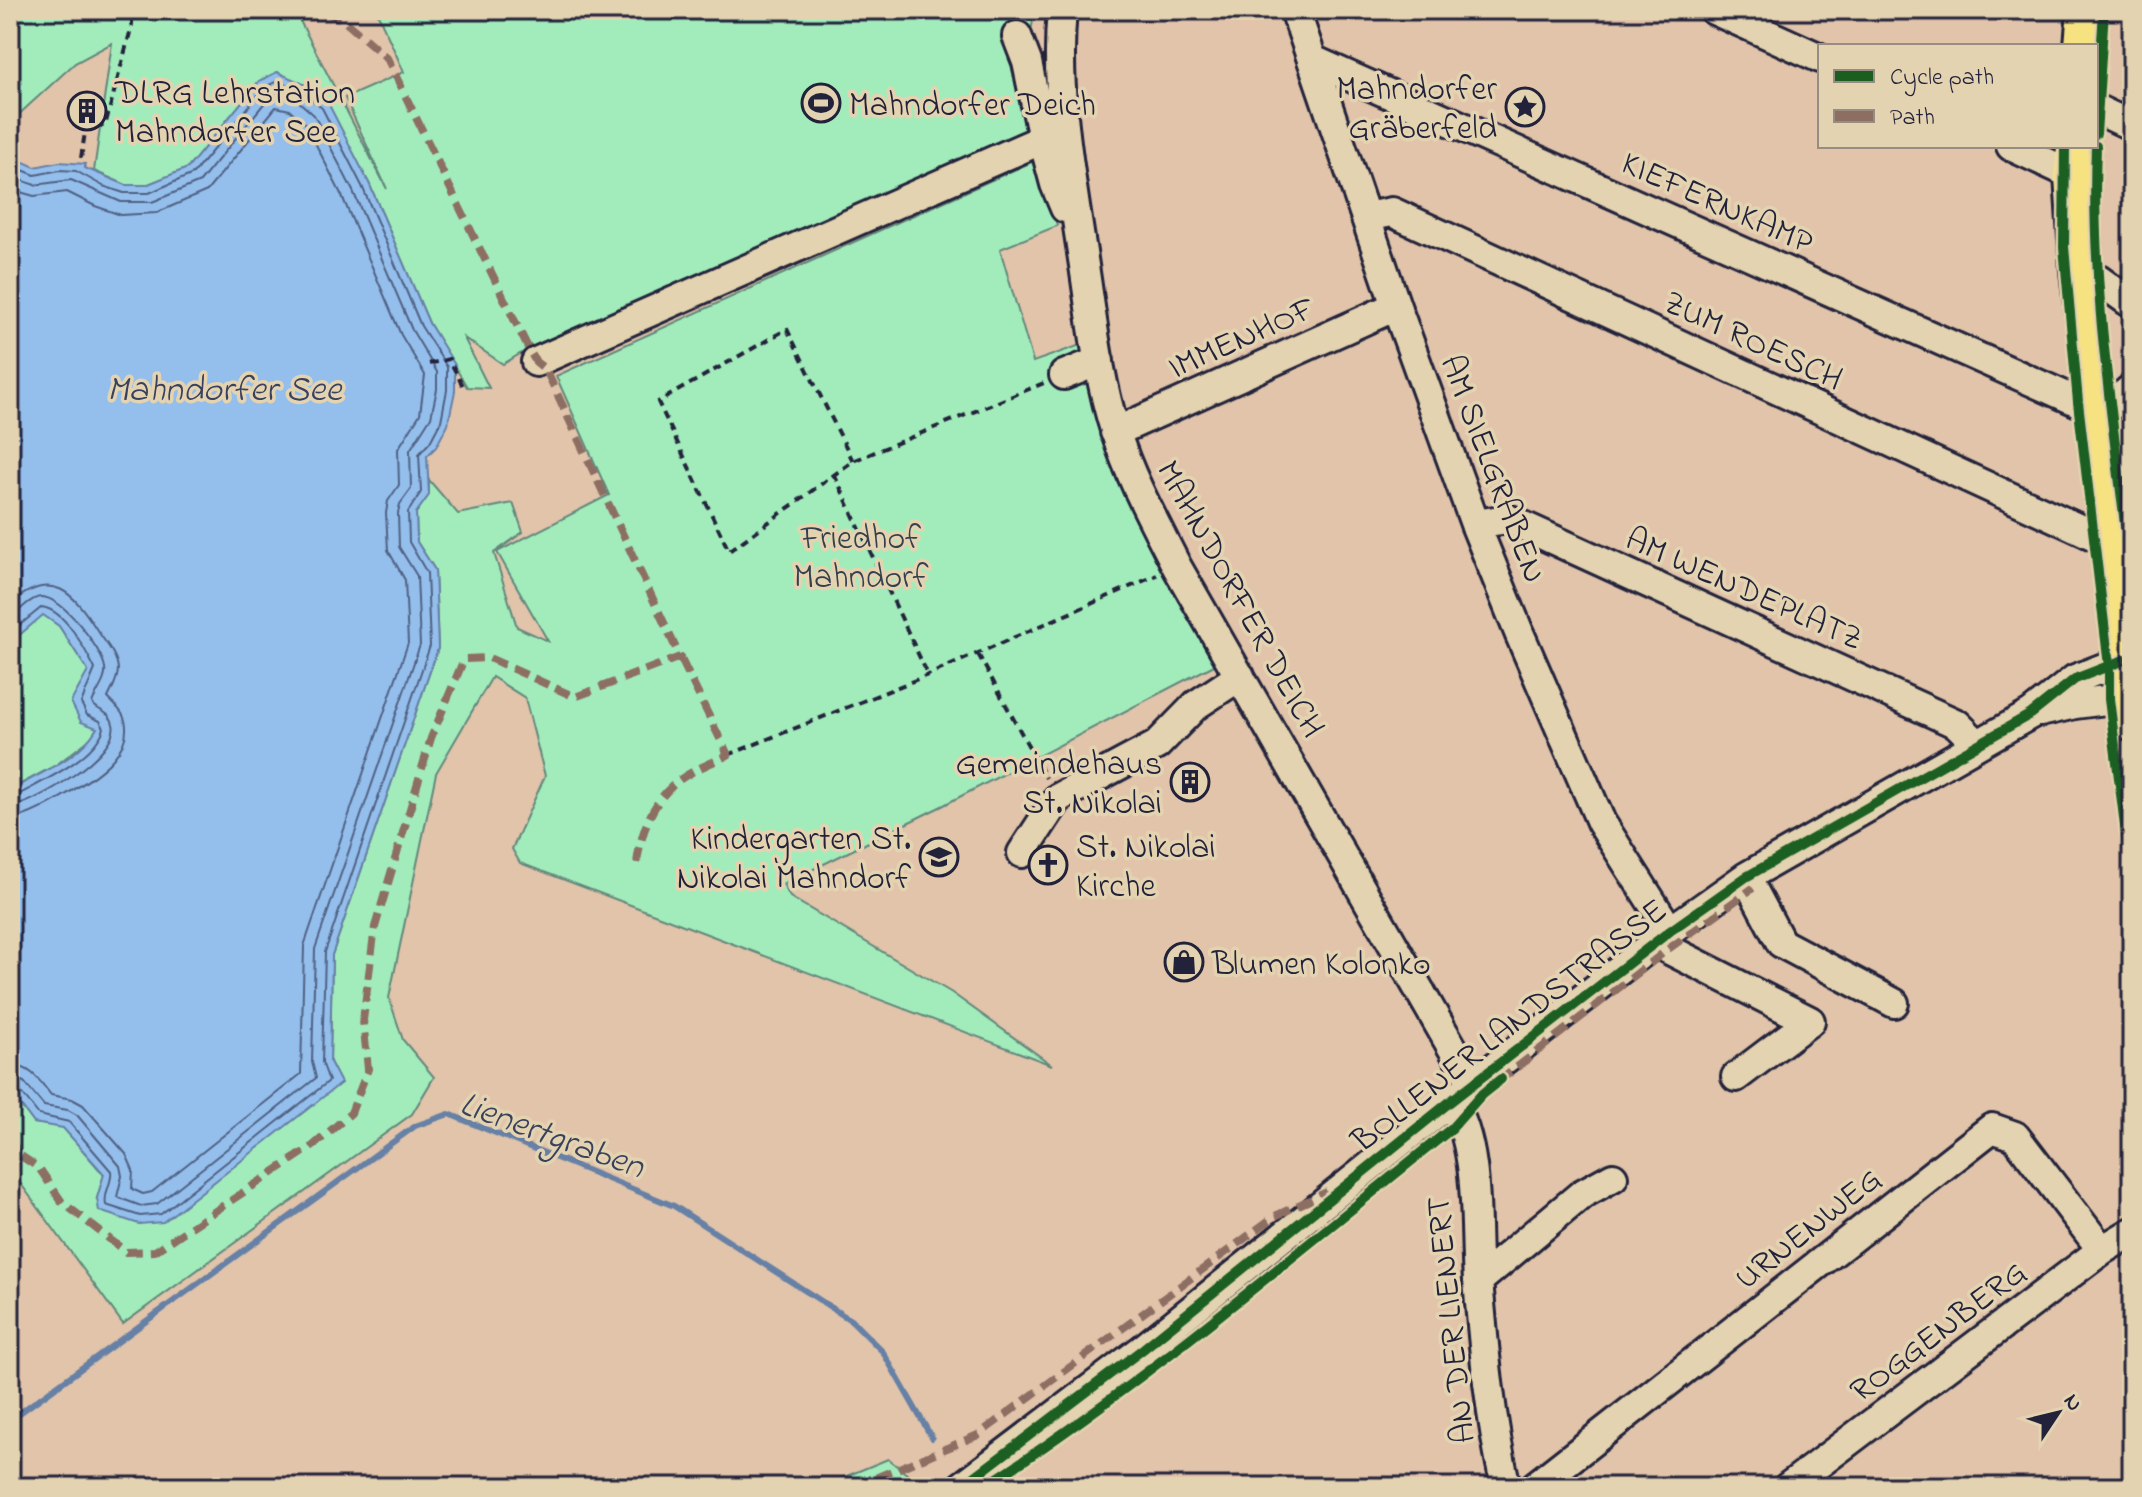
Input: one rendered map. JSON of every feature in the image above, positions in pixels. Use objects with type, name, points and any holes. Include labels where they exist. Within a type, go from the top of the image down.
[{"type":"main road","points":[[2083,44],[2086,10]]},
{"type":"main road","points":[[2074,160],[2079,271],[2094,409],[2118,556],[2124,660],[2131,709]]},
{"type":"street","name":"MAHNDORFER DEICH","points":[[1062,10],[1058,51],[1077,219],[1099,361],[1115,432],[1136,486],[1177,567],[1240,676],[1462,1092]]},
{"type":"street","name":"AM SIELGRABEN","points":[[1295,10],[1396,306],[1475,524],[1601,822],[1663,937]]},
{"type":"street","points":[[1714,10],[1818,57]]},
{"type":"street","points":[[1017,36],[1027,62],[1055,184],[1065,208],[1077,219]]},
{"type":"street","name":"KIEFERNKAMP","points":[[1313,60],[2094,409]]},
{"type":"street","points":[[2098,110],[2132,126]]},
{"type":"street","points":[[536,362],[1043,139]]},
{"type":"street","points":[[2020,148],[2074,160]]},
{"type":"street","name":"ZUM ROESCH","points":[[1366,217],[1392,212],[2118,556]]},
{"type":"street","points":[[2079,271],[2099,280],[2132,304]]},
{"type":"street","name":"IMMENHOF","points":[[1115,432],[1396,306]]},
{"type":"street","points":[[1064,375],[1099,361]]},
{"type":"street","points":[[2094,409],[2112,405],[2132,388]]},
{"type":"street","name":"AM WENDEPLATZ","points":[[1475,524],[1508,519],[1957,724],[1976,743]]},
{"type":"street","name":"BOLLENER LANDSTRASSE","points":[[961,1487],[1143,1349],[1462,1092],[1746,877],[2031,714],[2075,679],[2124,660]]},
{"type":"street","points":[[1022,853],[1058,798],[1157,745],[1196,705],[1240,676]]},
{"type":"street","name":"BOLLENER LANDSTRASSE","points":[[2031,714],[2075,704],[2131,709]]},
{"type":"street","points":[[1746,877],[1781,943],[1894,1003]]},
{"type":"street","name":"BOLLENER LANDSTRASSE","points":[[1663,937],[1810,1021],[1736,1077]]},
{"type":"street","name":"AN DER LIENERT","points":[[1462,1092],[1462,1118],[1469,1141],[1478,1281],[1494,1433],[1506,1487]]},
{"type":"street","name":"URNENWEG","points":[[1534,1487],[1992,1128],[2015,1136],[2102,1250]]},
{"type":"street","points":[[1478,1281],[1582,1194],[1613,1177]]},
{"type":"street","name":"ROGGENBERG","points":[[1788,1487],[2102,1250],[2132,1232]]},
{"type":"path","points":[[81,158],[86,126],[105,126],[132,25],[132,10]]},
{"type":"path","points":[[853,461],[787,329],[658,402],[729,551],[853,461],[1064,375]]},
{"type":"path","points":[[429,364],[449,359],[464,388]]},
{"type":"path","points":[[834,474],[928,675]]},
{"type":"path","points":[[728,755],[928,675],[1177,567]]},
{"type":"path","points":[[978,654],[1058,798]]},
{"type":"green space","points":[[10,10],[142,10],[142,14],[299,19],[387,189],[345,98],[404,72],[376,10],[1035,10],[1029,42],[1013,49],[1027,136],[503,364],[464,338],[489,388],[467,387],[429,323],[369,183],[278,72],[259,81],[188,168],[146,185],[126,185],[94,171],[112,43],[75,63],[16,117],[10,114]]},
{"type":"green space","name":"Friedhof Mahndorf","points":[[1043,157],[1057,226],[1000,249],[1033,362],[1089,342],[1107,451],[1218,663],[942,806],[783,884],[790,897],[952,993],[1052,1065],[520,863],[512,849],[545,776],[525,698],[492,677],[436,773],[389,998],[403,1040],[434,1077],[412,1114],[123,1324],[10,1169],[10,1091],[34,1123],[63,1127],[104,1175],[97,1198],[318,1100],[340,1083],[330,1062],[332,955],[438,648],[435,570],[417,542],[416,513],[429,495],[429,480],[458,514],[513,503],[523,532],[494,553],[517,627],[548,641],[497,552],[609,495],[556,376]]},
{"type":"green space","points":[[43,614],[59,626],[88,671],[97,728],[90,739],[56,765],[10,790],[10,643]]},
{"type":"green space","points":[[888,1459],[913,1479],[916,1487],[820,1487]]},
{"type":"water","name":"Mahndorfer See","points":[[277,72],[306,85],[328,103],[369,183],[429,323],[455,365],[455,391],[448,424],[436,447],[427,456],[429,495],[416,513],[417,542],[435,570],[438,648],[332,955],[330,1062],[341,1083],[163,1222],[139,1224],[99,1211],[97,1198],[104,1174],[63,1128],[34,1123],[10,1091],[10,790],[70,757],[97,728],[81,722],[71,702],[88,671],[59,626],[43,615],[10,643],[10,156],[35,167],[59,162],[85,164],[85,168],[126,185],[146,185],[188,168],[259,81]]},
{"type":"waterway","name":"Lienertgraben","points":[[10,1420],[415,1126],[449,1114],[674,1206],[852,1321],[883,1352],[932,1438]]},
{"type":"marked path","points":[[10,1135],[18,1154],[39,1168],[62,1202],[126,1252],[155,1251],[313,1146],[351,1113],[368,1069],[363,1020],[375,927],[431,738],[464,659],[489,658],[575,697],[680,657],[546,370],[536,362],[529,350],[387,58],[342,19],[319,10]]},
{"type":"marked path","points":[[637,863],[645,829],[661,798],[684,777],[728,755],[680,657]]},
{"type":"marked path","points":[[1498,1082],[1667,950],[1753,888]]},
{"type":"marked path","points":[[854,1487],[978,1435],[1275,1216],[1327,1192]]},
{"type":"cycle path","points":[[2098,103],[2104,10]]},
{"type":"cycle path","points":[[2065,148],[2064,247],[2078,402],[2109,666],[2109,699],[2132,881]]},
{"type":"cycle path","points":[[2096,148],[2095,201],[2101,310],[2132,583]]},
{"type":"cycle path","points":[[961,1487],[1143,1349],[1451,1101],[1670,931],[1746,877],[2031,714],[2075,679],[2124,660]]},
{"type":"cycle path","points":[[987,1485],[1107,1402],[1223,1313],[1451,1129],[1482,1094],[1501,1079]]},
{"type":"place","name":"Mahndorfer Deich","points":[[821,103]]},
{"type":"place","name":"Mahndorfer Gräberfeld","points":[[1525,107]]},
{"type":"place","name":"DLRG Lehrstation Mahndorfer See","points":[[87,111]]},
{"type":"place","name":"Gemeindehaus St. Nikolai","points":[[1190,782]]},
{"type":"place","name":"Kindergarten St. Nikolai Mahndorf","points":[[939,857]]},
{"type":"place","name":"St. Nikolai Kirche","points":[[1048,865]]},
{"type":"place","name":"Blumen Kolonko","points":[[1184,962]]}]
